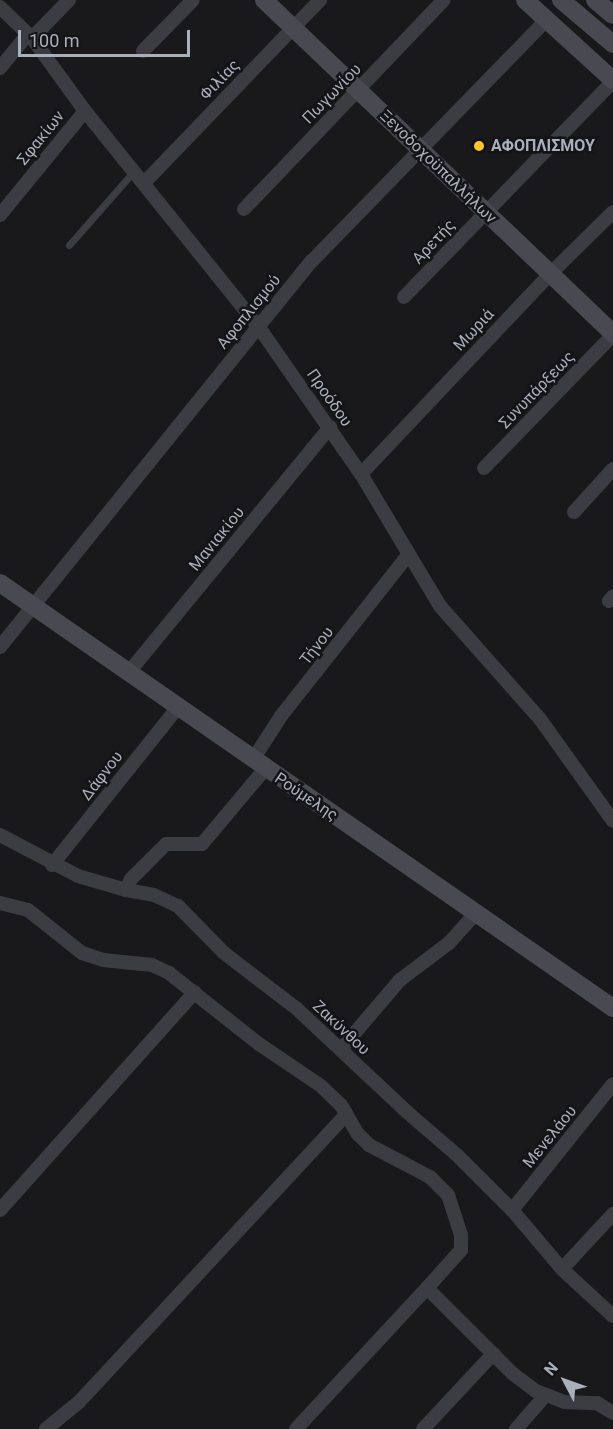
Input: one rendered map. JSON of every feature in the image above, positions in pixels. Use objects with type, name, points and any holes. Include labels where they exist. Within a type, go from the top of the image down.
[{"type":"street","points":[[0,68],[69,0]]},
{"type":"street","points":[[143,51],[193,0]]},
{"type":"street","name":"Ξενοδοχοϋπαλλήλων","points":[[264,0],[613,335]]},
{"type":"street","name":"Φιλίας","points":[[144,183],[320,0]]},
{"type":"street","name":"Πωγωνίου","points":[[244,209],[444,0]]},
{"type":"street","points":[[525,0],[613,80]]},
{"type":"street","points":[[561,0],[613,44]]},
{"type":"street","points":[[595,0],[613,15]]},
{"type":"street","name":"Προόδου","points":[[0,7],[30,36],[85,111],[258,326],[361,474],[440,606],[540,719],[613,821]]},
{"type":"street","name":"Αφοπλισμού","points":[[0,647],[312,261],[547,19]]},
{"type":"street","name":"Αρετής","points":[[404,297],[613,80]]},
{"type":"street","name":"Σφακίων","points":[[0,215],[85,111]]},
{"type":"street","name":"Μωριά","points":[[361,474],[550,274],[613,212]]},
{"type":"street","name":"Συνυπάρξεως","points":[[484,468],[613,335]]},
{"type":"street","name":"Μανιακίου","points":[[129,672],[330,427]]},
{"type":"street","points":[[574,512],[613,469]]},
{"type":"street","name":"Τήνου","points":[[126,890],[138,871],[166,844],[202,844],[259,763],[281,716],[408,555]]},
{"type":"street","name":"Ρούμελης","points":[[0,583],[613,1008]]},
{"type":"street","name":"Δάφνου","points":[[52,865],[178,707]]},
{"type":"street","name":"Ζακύνθου","points":[[0,835],[52,865],[78,876],[126,890],[154,895],[178,906],[224,953],[288,1002],[406,1112],[452,1150],[512,1210],[562,1269],[610,1308]]},
{"type":"street","points":[[0,903],[28,910],[82,953],[103,960],[160,968],[195,992],[260,1044],[321,1086],[369,1145],[430,1177],[448,1196],[462,1235],[461,1250],[296,1429]]},
{"type":"street","points":[[341,1049],[400,980],[449,943],[476,913]]},
{"type":"street","points":[[0,1210],[195,992]]},
{"type":"street","name":"Μενελάου","points":[[512,1210],[613,1084]]},
{"type":"street","points":[[46,1429],[80,1402],[346,1114]]},
{"type":"street","points":[[562,1269],[613,1214]]},
{"type":"street","points":[[427,1287],[518,1378],[545,1396],[564,1402],[597,1403],[613,1413]]},
{"type":"street","points":[[423,1429],[494,1354]]},
{"type":"street","points":[[516,1429],[545,1396]]},
{"type":"lane","points":[[69,245],[134,171]]},
{"type":"place","name":"ΑΦΟΠΛΙΣΜΟΥ","points":[[479,146]]}]
